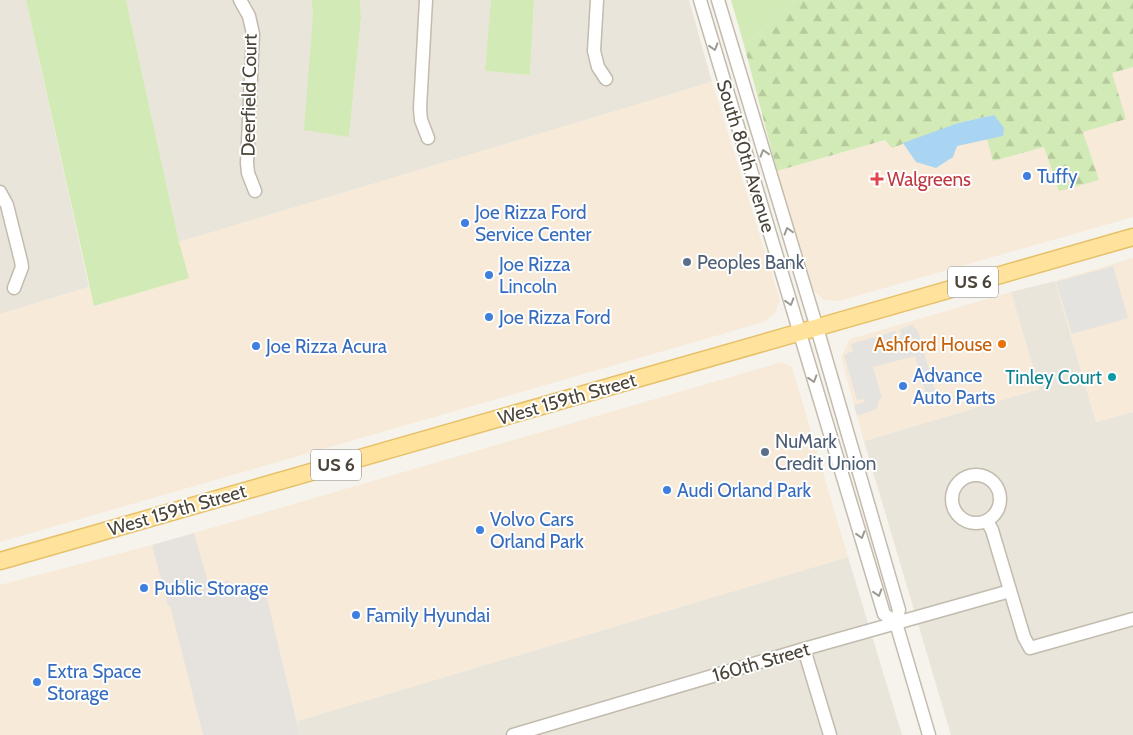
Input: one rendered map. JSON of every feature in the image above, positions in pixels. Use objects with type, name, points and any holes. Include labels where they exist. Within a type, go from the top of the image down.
[{"type":"main road","name":"West 159th Street","points":[[0,561],[1133,237]]},
{"type":"street","name":"Deerfield Court","points":[[240,0],[249,16],[253,34],[247,163],[248,173],[255,191]]},
{"type":"street","points":[[426,0],[420,108],[421,120],[428,138]]},
{"type":"street","points":[[597,0],[594,52],[598,67],[606,79]]},
{"type":"street","name":"South 80th Avenue","points":[[700,0],[884,614],[896,623]]},
{"type":"street","name":"South 80th Avenue","points":[[718,0],[817,328],[899,610],[896,623],[929,735]]},
{"type":"street","points":[[0,192],[7,206],[21,260],[22,267],[14,288]]},
{"type":"street","points":[[988,521],[1024,637],[1030,648],[1133,619]]},
{"type":"street","name":"160th Street","points":[[513,735],[804,649],[1010,591]]},
{"type":"street","points":[[804,649],[830,735]]},
{"type":"shaded area","points":[[0,0],[26,0],[89,287],[0,314]]},
{"type":"shaded area","points":[[126,0],[311,0],[313,15],[349,137],[361,18],[360,0],[491,0],[486,71],[530,75],[534,0],[689,0],[712,82],[179,242]]},
{"type":"shaded area","points":[[1133,67],[1133,217],[839,301],[824,300],[813,290],[777,171],[886,140],[892,147],[903,143],[916,162],[957,146],[987,139],[993,161],[1044,147],[1099,180],[1083,132],[1111,73]]},
{"type":"shaded area","points":[[712,82],[780,300],[775,313],[764,322],[0,542],[0,314],[89,287],[95,306],[188,278],[179,242]]},
{"type":"shaded area","points":[[1133,258],[1133,412],[1096,422],[1055,281]]},
{"type":"shaded area","points":[[1113,266],[1128,318],[1072,334],[1056,282]]},
{"type":"shaded area","points":[[1055,281],[1096,422],[1133,412],[1133,735],[951,735],[864,441],[1039,389],[1011,292]]},
{"type":"shaded area","points":[[1011,292],[1039,389],[864,441],[841,357],[850,339]]},
{"type":"shaded area","points":[[912,325],[918,331],[935,391],[926,394],[915,356],[873,367],[882,398],[879,400],[877,409],[857,416],[854,405],[865,402],[864,399],[857,400],[844,355],[853,351],[851,344],[895,331],[897,337],[900,338],[900,329]]},
{"type":"shaded area","points":[[782,362],[792,367],[848,557],[297,721],[267,598],[209,585],[194,533]]},
{"type":"shaded area","points":[[194,533],[209,585],[227,581],[267,598],[300,735],[203,735],[170,606],[168,606],[152,545]]},
{"type":"shaded area","points":[[152,545],[168,606],[170,606],[203,735],[0,735],[0,585]]},
{"type":"shaded area","points":[[848,557],[902,735],[300,735],[297,721]]},
{"type":"green space","points":[[26,0],[126,0],[179,242],[189,278],[94,306]]},
{"type":"green space","points":[[311,0],[360,0],[361,18],[349,137],[304,130],[313,15]]},
{"type":"green space","points":[[491,0],[534,0],[530,75],[485,71]]},
{"type":"green space","points":[[731,0],[797,0],[744,45]]},
{"type":"green space","points":[[797,0],[1133,0],[1133,67],[1112,73],[1126,119],[1083,132],[1099,180],[1059,191],[1044,147],[993,161],[987,139],[1003,136],[994,115],[958,123],[892,148],[885,140],[777,171],[744,45]]},
{"type":"water","points":[[994,115],[1004,128],[1003,136],[957,146],[953,157],[936,168],[916,162],[903,143],[958,123]]},
{"type":"place","name":"Tuffy","points":[[1027,176]]},
{"type":"place","name":"Walgreens","points":[[877,179]]},
{"type":"place","name":"Joe Rizza Ford Service Center","points":[[465,223]]},
{"type":"place","name":"Peoples Bank","points":[[687,262]]},
{"type":"place","name":"Joe Rizza Lincoln","points":[[489,275]]},
{"type":"place","name":"Joe Rizza Ford","points":[[489,317]]},
{"type":"place","name":"Ashford House","points":[[1002,344]]},
{"type":"place","name":"Joe Rizza Acura","points":[[256,346]]},
{"type":"place","name":"Tinley Court","points":[[1112,377]]},
{"type":"place","name":"Advance Auto Parts","points":[[903,386]]},
{"type":"place","name":"NuMark Credit Union","points":[[765,452]]},
{"type":"place","name":"Audi Orland Park","points":[[667,490]]},
{"type":"place","name":"Volvo Cars Orland Park","points":[[480,530]]},
{"type":"place","name":"Public Storage","points":[[144,588]]},
{"type":"place","name":"Family Hyundai","points":[[356,615]]},
{"type":"place","name":"Extra Space Storage","points":[[37,682]]}]
